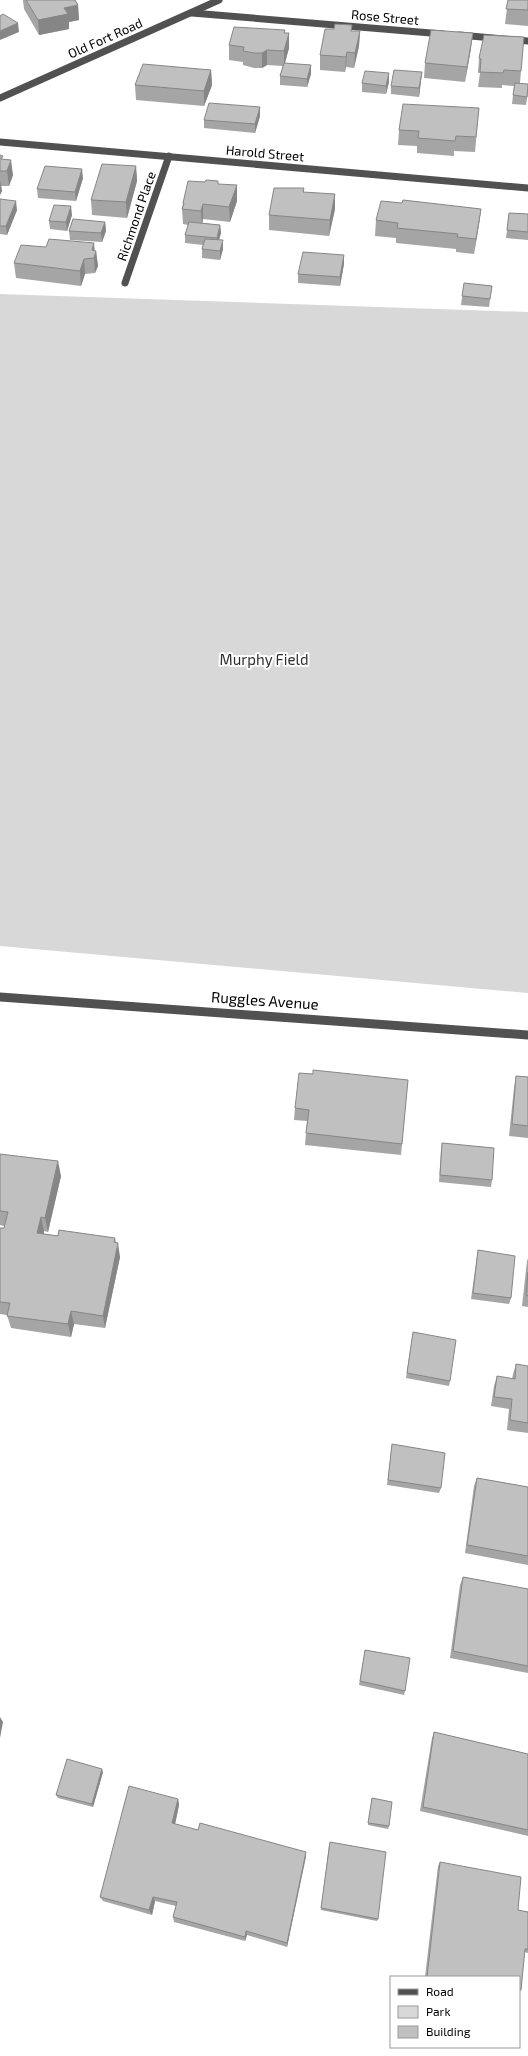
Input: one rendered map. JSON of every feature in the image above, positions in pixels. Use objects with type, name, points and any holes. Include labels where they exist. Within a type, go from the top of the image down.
[{"type":"street","name":"Old Fort Road","points":[[0,98],[219,0]]},
{"type":"street","name":"Rose Street","points":[[192,13],[528,41]]},
{"type":"street","name":"Harold Street","points":[[0,142],[528,188]]},
{"type":"street","name":"Richmond Place","points":[[125,283],[169,156]]},
{"type":"street","name":"Ruggles Avenue","points":[[0,997],[528,1035]]},
{"type":"green space","name":"Murphy Field","points":[[0,294],[528,312],[528,993],[0,946]]},
{"type":"building","points":[[26,0],[75,0],[78,5],[64,8],[68,14],[38,20]]},
{"type":"building","points":[[508,0],[528,0],[528,10],[506,9]]},
{"type":"building","points":[[3,14],[18,23],[0,31],[0,16]]},
{"type":"building","points":[[335,24],[352,25],[351,31],[360,31],[355,53],[347,52],[346,57],[320,55],[325,29],[334,29]]},
{"type":"building","points":[[234,27],[285,30],[284,33],[289,33],[284,51],[267,50],[262,53],[254,53],[243,51],[244,47],[229,45]]},
{"type":"building","points":[[431,30],[473,33],[467,67],[425,63]]},
{"type":"building","points":[[484,35],[524,37],[521,71],[504,70],[503,73],[480,72],[481,59],[479,58]]},
{"type":"building","points":[[284,63],[311,65],[307,79],[280,76]]},
{"type":"building","points":[[143,64],[211,70],[204,91],[135,85]]},
{"type":"building","points":[[394,70],[422,72],[419,88],[391,86]]},
{"type":"building","points":[[365,71],[389,73],[386,86],[362,83]]},
{"type":"building","points":[[515,83],[528,84],[527,97],[513,95]]},
{"type":"building","points":[[209,103],[260,107],[255,124],[204,120]]},
{"type":"building","points":[[403,104],[479,108],[476,137],[456,136],[455,141],[418,138],[419,131],[399,130]]},
{"type":"building","points":[[0,155],[3,156],[1,159],[11,160],[7,171],[0,171]]},
{"type":"building","points":[[102,164],[136,166],[126,202],[91,200]]},
{"type":"building","points":[[45,166],[82,169],[75,192],[37,189]]},
{"type":"building","points":[[206,180],[218,181],[218,184],[237,185],[229,207],[203,204],[201,211],[182,209],[188,181],[205,182]]},
{"type":"building","points":[[274,188],[304,188],[303,192],[335,194],[330,220],[269,215]]},
{"type":"building","points":[[0,199],[16,201],[6,226],[0,226]]},
{"type":"building","points":[[403,200],[481,209],[476,239],[457,237],[458,234],[397,228],[398,223],[376,220],[381,201],[402,203]]},
{"type":"building","points":[[54,205],[71,206],[66,222],[49,221]]},
{"type":"building","points":[[509,213],[528,214],[528,232],[507,230]]},
{"type":"building","points":[[73,219],[105,222],[101,233],[69,231]]},
{"type":"building","points":[[189,222],[220,225],[217,238],[185,235]]},
{"type":"building","points":[[49,239],[94,243],[92,250],[96,251],[94,258],[84,259],[80,271],[14,263],[21,245],[46,247]]},
{"type":"building","points":[[205,239],[223,240],[220,251],[202,249]]},
{"type":"building","points":[[303,252],[344,255],[340,277],[298,274]]},
{"type":"building","points":[[464,283],[492,286],[490,299],[462,296]]},
{"type":"building","points":[[313,1070],[408,1080],[402,1144],[306,1133],[309,1110],[295,1108],[299,1073],[313,1074]]},
{"type":"building","points":[[516,1076],[528,1077],[528,1126],[512,1124]]},
{"type":"building","points":[[442,1143],[494,1148],[492,1180],[440,1175]]},
{"type":"building","points":[[0,1154],[58,1161],[45,1218],[41,1217],[37,1233],[58,1236],[59,1230],[115,1238],[114,1242],[118,1243],[103,1316],[71,1311],[68,1324],[7,1316],[10,1303],[0,1302],[0,1228],[4,1228],[8,1212],[0,1211]]},
{"type":"building","points":[[478,1250],[515,1256],[511,1298],[473,1293]]},
{"type":"building","points":[[528,1272],[528,1296],[526,1295]]},
{"type":"building","points":[[413,1332],[456,1340],[450,1381],[407,1373]]},
{"type":"building","points":[[516,1364],[528,1366],[528,1423],[510,1420],[512,1399],[494,1397],[497,1376],[515,1379]]},
{"type":"building","points":[[392,1444],[445,1453],[441,1488],[388,1480]]},
{"type":"building","points":[[477,1478],[528,1487],[528,1556],[467,1545]]},
{"type":"building","points":[[463,1577],[528,1589],[528,1666],[453,1651]]},
{"type":"building","points":[[365,1650],[410,1658],[405,1691],[360,1681]]},
{"type":"building","points":[[434,1732],[528,1754],[528,1830],[423,1807]]},
{"type":"building","points":[[67,1759],[102,1769],[92,1804],[56,1795]]},
{"type":"building","points":[[129,1786],[178,1799],[172,1823],[198,1830],[200,1823],[306,1852],[287,1943],[246,1931],[245,1937],[173,1917],[177,1902],[153,1897],[149,1910],[100,1897]]},
{"type":"building","points":[[372,1798],[392,1802],[389,1826],[368,1823]]},
{"type":"building","points":[[330,1842],[386,1852],[378,1919],[321,1908]]},
{"type":"building","points":[[440,1862],[521,1877],[518,1910],[528,1912],[528,1949],[525,1949],[521,1990],[520,1976],[427,1976]]}]
